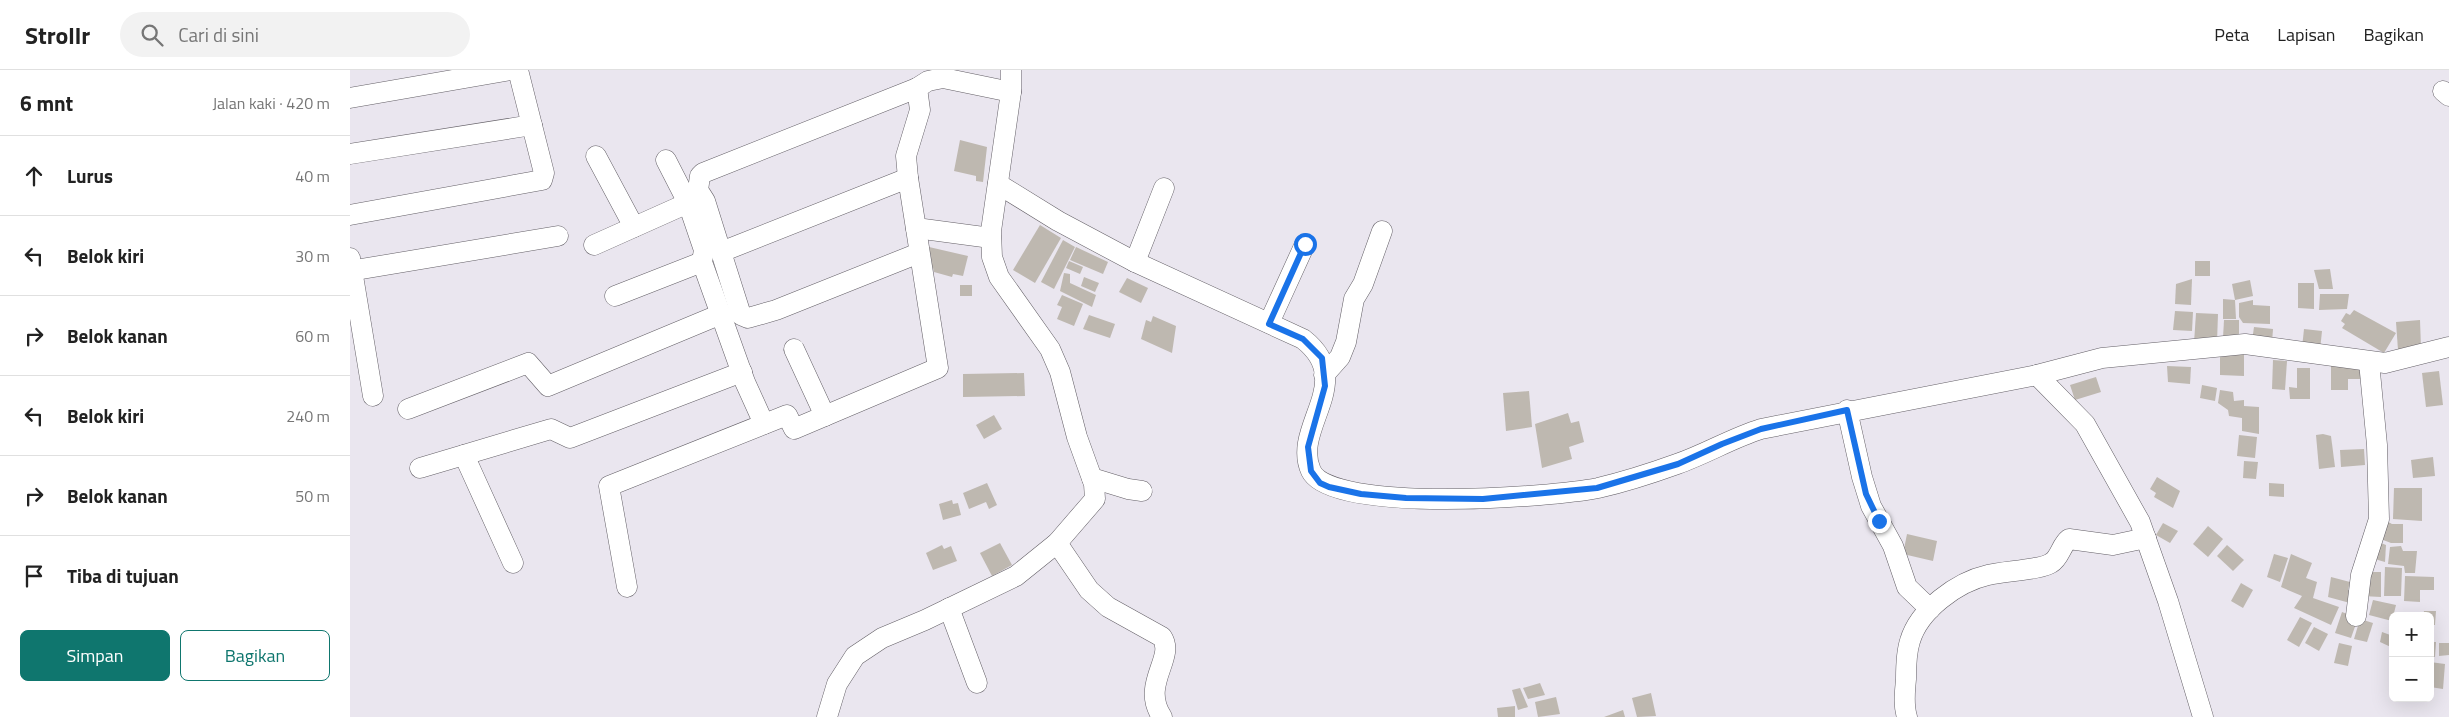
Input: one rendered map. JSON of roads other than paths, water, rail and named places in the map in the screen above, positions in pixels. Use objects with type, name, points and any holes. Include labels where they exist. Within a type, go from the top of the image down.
[{"type":"street","points":[[350,98],[435,76],[510,70]]},
{"type":"street","points":[[350,215],[542,180],[544,173],[518,70]]},
{"type":"street","points":[[827,717],[837,684],[855,656],[882,638],[1016,576],[1057,543],[1059,538],[1095,499],[1092,478],[1077,438],[1060,372],[1050,348],[1000,277],[994,264],[990,238],[1011,92],[1011,70]]},
{"type":"street","points":[[919,253],[776,310],[748,318],[741,315],[705,201],[698,190],[701,174],[917,88],[928,81],[943,78],[1011,92]]},
{"type":"street","points":[[627,587],[609,486],[787,415],[794,429],[938,368],[919,253],[906,156],[920,110],[917,88]]},
{"type":"street","points":[[350,154],[532,125]]},
{"type":"street","points":[[596,156],[634,227]]},
{"type":"street","points":[[666,160],[688,203],[704,250],[702,262],[742,372],[764,424]]},
{"type":"street","points":[[721,252],[908,178]]},
{"type":"street","points":[[998,184],[1058,221],[1135,262],[1310,345],[1322,358],[1325,386],[1323,399],[1317,412],[1308,447],[1308,458],[1315,477],[1329,487],[1361,494],[1406,498],[1483,499],[1597,488],[1678,464],[1752,432],[1847,410],[2037,374],[2102,358],[2245,344],[2369,362],[2391,362],[2449,347]]},
{"type":"street","points":[[1135,262],[1164,188]]},
{"type":"street","points":[[594,245],[688,203]]},
{"type":"street","points":[[916,228],[990,238]]},
{"type":"street","points":[[1324,375],[1340,357],[1346,342],[1354,299],[1363,284],[1382,231]]},
{"type":"street","points":[[373,396],[351,266],[558,236]]},
{"type":"street","points":[[1269,324],[1305,244]]},
{"type":"street","points":[[615,296],[702,262]]},
{"type":"street","points":[[408,409],[528,363],[548,386],[721,314]]},
{"type":"street","points":[[794,349],[825,416]]},
{"type":"street","points":[[2356,616],[2361,575],[2379,519],[2377,445],[2369,362]]},
{"type":"street","points":[[420,468],[551,429],[570,438],[742,372]]},
{"type":"street","points":[[2037,374],[2085,424],[2131,506],[2146,538],[2168,601],[2203,717]]},
{"type":"street","points":[[1847,410],[1862,477],[1871,506],[1893,546],[1907,587],[1930,609]]},
{"type":"street","points":[[464,455],[513,563]]},
{"type":"street","points":[[1092,478],[1128,489],[1142,491]]},
{"type":"street","points":[[1906,717],[1904,706],[1910,642],[1916,626],[1930,609],[1968,581],[1987,575],[2036,568],[2051,563],[2069,539],[2113,545],[2146,538]]},
{"type":"street","points":[[1057,543],[1089,590],[1108,606],[1162,637],[1165,641],[1165,652],[1155,682],[1154,692],[1158,711],[1162,717]]},
{"type":"street","points":[[949,608],[977,683]]}]
